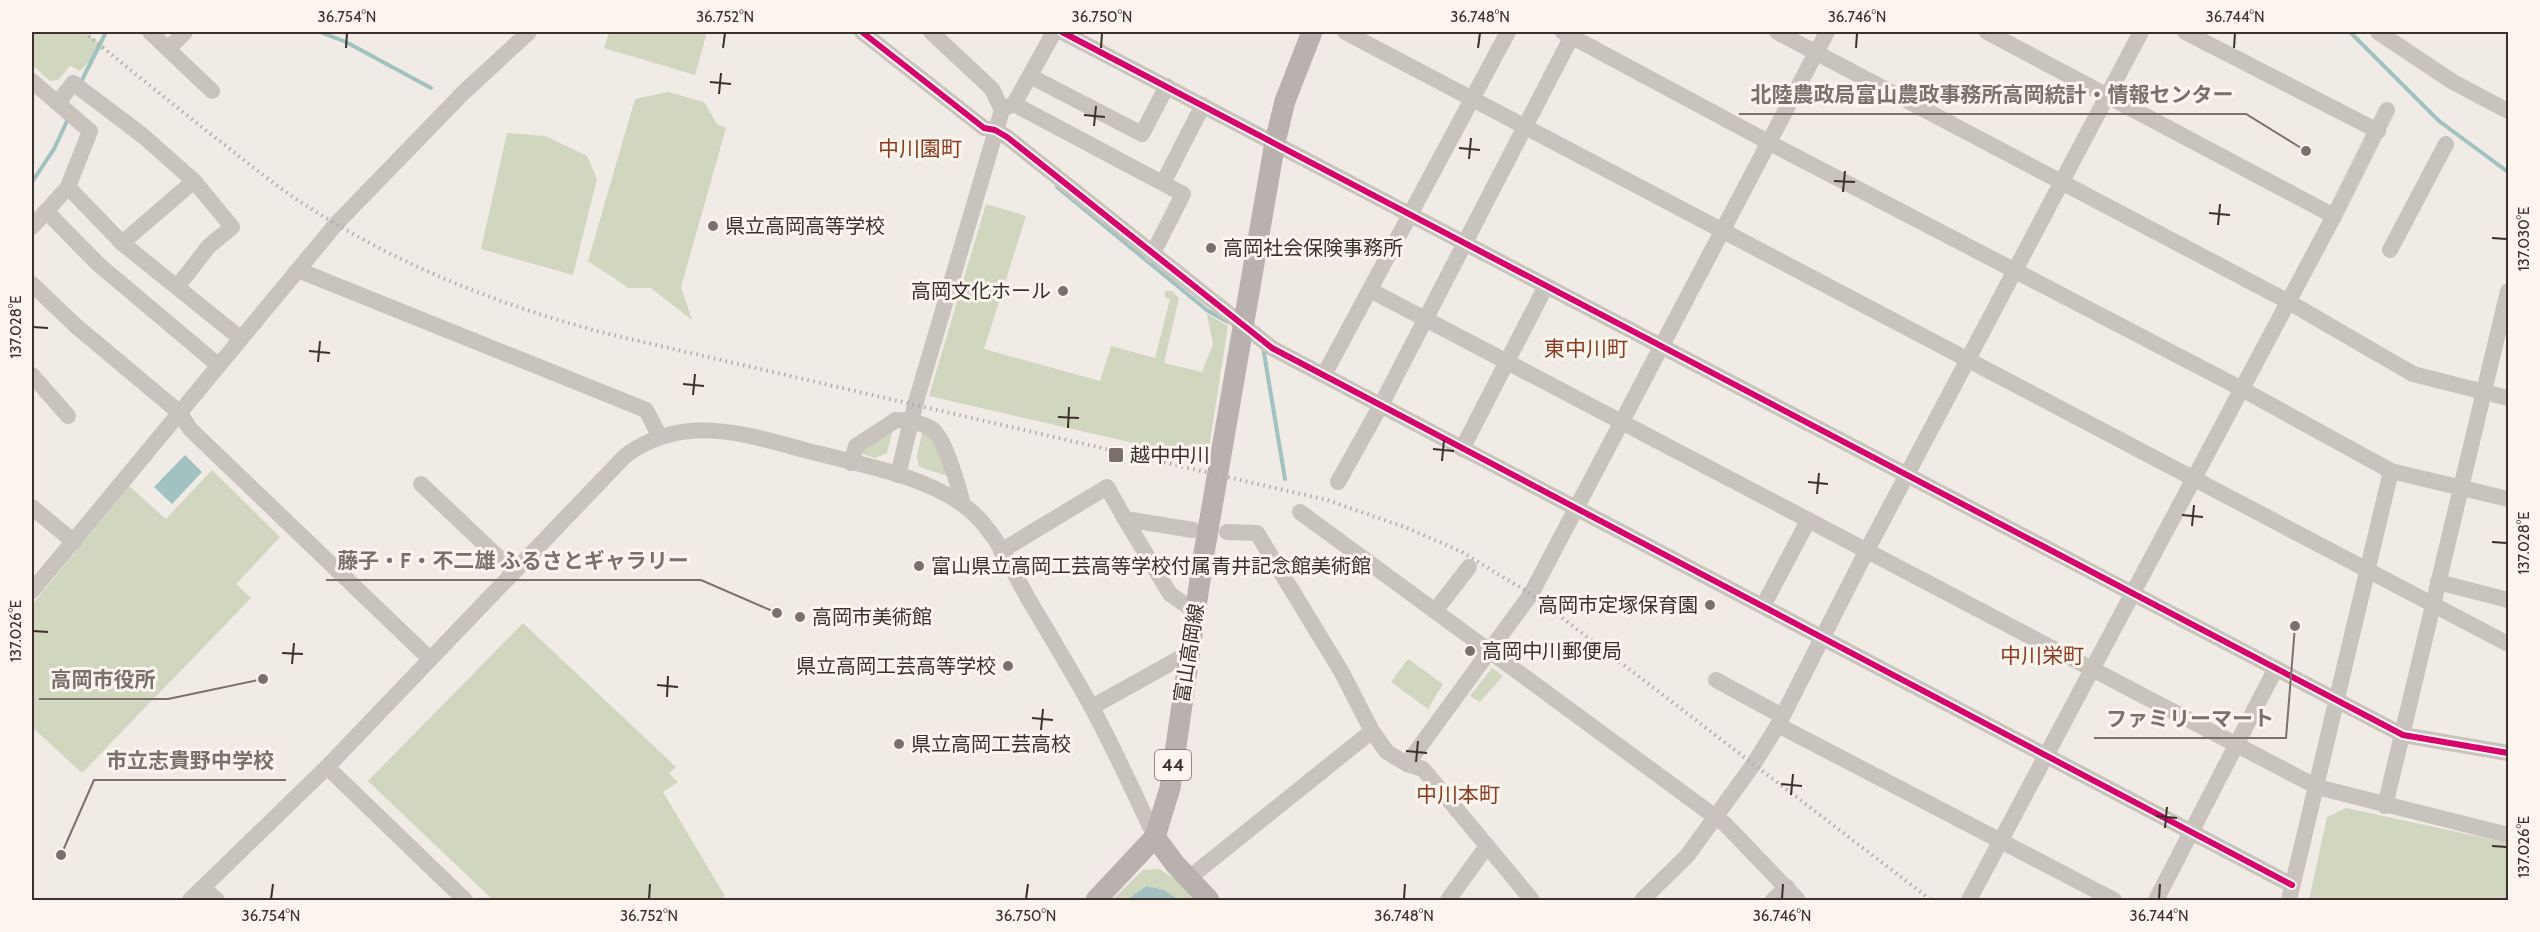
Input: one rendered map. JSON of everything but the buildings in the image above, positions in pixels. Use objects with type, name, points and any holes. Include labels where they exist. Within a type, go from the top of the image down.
[{"type":"main road","name":"富山高岡線","points":[[1096,900],[1155,837],[1170,788],[1203,560],[1275,142],[1285,101],[1312,32]]},
{"type":"main road","points":[[1155,837],[1209,900]]},
{"type":"street","points":[[150,32],[212,91]]},
{"type":"street","points":[[169,48],[185,32]]},
{"type":"street","points":[[32,591],[240,338],[363,194],[463,93],[529,32]]},
{"type":"street","points":[[862,32],[984,128],[995,130],[1272,348],[2192,832],[2291,893],[2391,471]]},
{"type":"street","points":[[931,32],[1008,107],[1183,194],[1152,255]]},
{"type":"street","points":[[898,475],[911,422],[995,130],[1030,76],[1054,32]]},
{"type":"street","points":[[1062,32],[1466,241],[1546,286],[1907,473],[2403,735],[2508,753]]},
{"type":"street","points":[[1345,32],[1525,129],[2508,644]]},
{"type":"street","points":[[1324,375],[1470,99],[1508,32]]},
{"type":"street","points":[[1778,32],[2287,301],[2413,374],[2508,398]]},
{"type":"street","points":[[1407,764],[1531,594],[1720,231],[1770,143],[1827,32]]},
{"type":"street","points":[[1988,32],[2334,216]]},
{"type":"street","points":[[1642,900],[1687,856],[1759,757],[1966,360],[2141,32]]},
{"type":"street","points":[[2186,32],[2378,131]]},
{"type":"street","points":[[2378,32],[2453,82],[2508,111]]},
{"type":"street","points":[[1338,482],[1381,405],[1525,129],[1569,33],[1770,143],[2240,388],[2391,471],[2508,499]]},
{"type":"street","points":[[1030,76],[1142,134],[1167,86]]},
{"type":"street","points":[[32,81],[90,131],[68,187],[32,227]]},
{"type":"street","points":[[58,103],[73,83],[142,135],[194,181],[232,227],[209,246],[177,287]]},
{"type":"street","points":[[1163,183],[1203,105]]},
{"type":"street","points":[[1969,900],[2240,388],[2334,216],[2387,110]]},
{"type":"street","points":[[2390,250],[2445,144]]},
{"type":"street","points":[[123,243],[194,181]]},
{"type":"street","points":[[68,187],[123,243],[240,338]]},
{"type":"street","points":[[46,211],[98,264],[218,365]]},
{"type":"street","points":[[298,270],[646,410],[659,435]]},
{"type":"street","points":[[32,284],[76,326],[180,413],[190,429],[430,659]]},
{"type":"street","points":[[1462,449],[1546,286]]},
{"type":"street","points":[[1370,290],[2317,788],[2508,835]]},
{"type":"street","points":[[2385,806],[2508,295]]},
{"type":"street","points":[[32,375],[68,416]]},
{"type":"street","points":[[851,463],[856,446],[896,420],[911,422],[934,430],[955,473],[963,504]]},
{"type":"street","points":[[190,900],[327,767],[625,456],[659,435],[698,429],[729,432],[898,475],[938,490],[963,504],[981,521],[1001,551],[1092,707],[1155,837]]},
{"type":"street","points":[[421,484],[514,572]]},
{"type":"street","points":[[1001,551],[1107,488],[1170,594],[1196,612]]},
{"type":"street","points":[[32,507],[74,542]]},
{"type":"street","points":[[1300,512],[1725,824],[1798,900]]},
{"type":"street","points":[[1125,519],[1192,530]]},
{"type":"street","points":[[1763,606],[1808,521]]},
{"type":"street","points":[[1227,532],[1257,533],[1341,671],[1372,731],[1387,752],[1407,764],[1423,769],[1532,900]]},
{"type":"street","points":[[1435,611],[1468,567]]},
{"type":"street","points":[[2438,582],[2508,600]]},
{"type":"street","points":[[1092,707],[1189,652]]},
{"type":"street","points":[[2156,900],[2276,668]]},
{"type":"street","points":[[1716,680],[1780,720],[2000,842],[2113,900]]},
{"type":"street","points":[[1189,878],[1372,731]]},
{"type":"street","points":[[327,767],[465,900]]},
{"type":"street","points":[[1448,900],[1487,846]]},
{"type":"street","points":[[1773,900],[1787,887]]},
{"type":"street","points":[[203,888],[217,900]]},
{"type":"green space","points":[[32,32],[84,32],[104,46],[80,71],[70,66],[58,80],[50,81],[32,65]]},
{"type":"green space","points":[[609,32],[707,32],[695,75],[604,48]]},
{"type":"green space","points":[[668,92],[704,102],[717,124],[726,128],[681,287],[692,320],[651,288],[629,288],[588,261],[635,99]]},
{"type":"green space","points":[[507,133],[545,136],[587,156],[597,179],[573,275],[481,249]]},
{"type":"green space","points":[[986,204],[1026,216],[984,349],[1100,381],[1111,346],[1155,358],[1170,299],[1165,297],[1165,291],[1172,291],[1179,298],[1164,363],[1202,372],[1213,344],[1207,314],[1228,326],[1207,460],[929,396]]},
{"type":"green space","points":[[894,425],[887,453],[875,458],[857,452]]},
{"type":"green space","points":[[922,433],[929,435],[949,471],[947,476],[919,467],[917,457]]},
{"type":"green space","points":[[212,470],[280,537],[236,584],[251,598],[82,773],[32,727],[32,605],[129,486],[166,519]]},
{"type":"green space","points":[[523,623],[676,767],[669,773],[678,782],[663,792],[725,896],[721,900],[493,900],[368,781]]},
{"type":"green space","points":[[1408,659],[1443,684],[1428,709],[1391,682]]},
{"type":"green space","points":[[1492,668],[1503,676],[1480,702],[1470,696]]},
{"type":"green space","points":[[2346,808],[2508,843],[2508,900],[2309,900],[2327,817]]},
{"type":"green space","points":[[1159,869],[1177,880],[1196,900],[1112,900],[1143,870]]},
{"type":"water","points":[[185,455],[202,472],[172,504],[154,487]]},
{"type":"water","points":[[1146,886],[1164,890],[1179,900],[1127,900]]},
{"type":"waterway","points":[[79,81],[81,82],[106,32]]},
{"type":"waterway","points":[[320,32],[346,42],[431,88]]},
{"type":"waterway","points":[[2350,32],[2439,121],[2508,172]]},
{"type":"waterway","points":[[32,182],[54,149],[68,119]]},
{"type":"waterway","points":[[1057,187],[1208,311],[1228,322]]},
{"type":"waterway","points":[[1263,347],[1285,479]]},
{"type":"railway","points":[[84,32],[281,189],[343,228],[456,284],[536,313],[617,336],[1327,500],[1407,528],[1462,552],[1531,594],[1931,900]]},
{"type":"cycle path","points":[[862,32],[984,128],[995,130],[1007,137],[1272,348],[2292,885]]},
{"type":"cycle path","points":[[1062,32],[2403,735],[2508,753]]},
{"type":"place","name":"北陸農政局富山農政事務所高岡統計・情報センター","points":[[2306,151]]},
{"type":"place","name":"県立高岡高等学校","points":[[713,226]]},
{"type":"place","name":"高岡社会保険事務所","points":[[1211,248]]},
{"type":"place","name":"高岡文化ホール","points":[[1063,291]]},
{"type":"place","name":"越中中川","points":[[1116,455]]},
{"type":"place","name":"富山県立高岡工芸高等学校付属青井記念館美術館","points":[[919,566]]},
{"type":"place","name":"高岡市定塚保育園","points":[[1710,605]]},
{"type":"place","name":"藤子・F・不二雄 ふるさとギャラリー","points":[[777,613]]},
{"type":"place","name":"高岡市美術館","points":[[800,617]]},
{"type":"place","name":"ファミリーマート","points":[[2295,626]]},
{"type":"place","name":"高岡中川郵便局","points":[[1470,651]]},
{"type":"place","name":"県立高岡工芸高等学校","points":[[1008,666]]},
{"type":"place","name":"高岡市役所","points":[[263,679]]},
{"type":"place","name":"県立高岡工芸高校","points":[[899,744]]},
{"type":"place","name":"市立志貴野中学校","points":[[61,855]]},
{"type":"district","name":"中川園町","points":[[920,148]]},
{"type":"district","name":"東中川町","points":[[1586,348]]},
{"type":"district","name":"中川栄町","points":[[2042,655]]},
{"type":"district","name":"中川本町","points":[[1458,794]]}]
